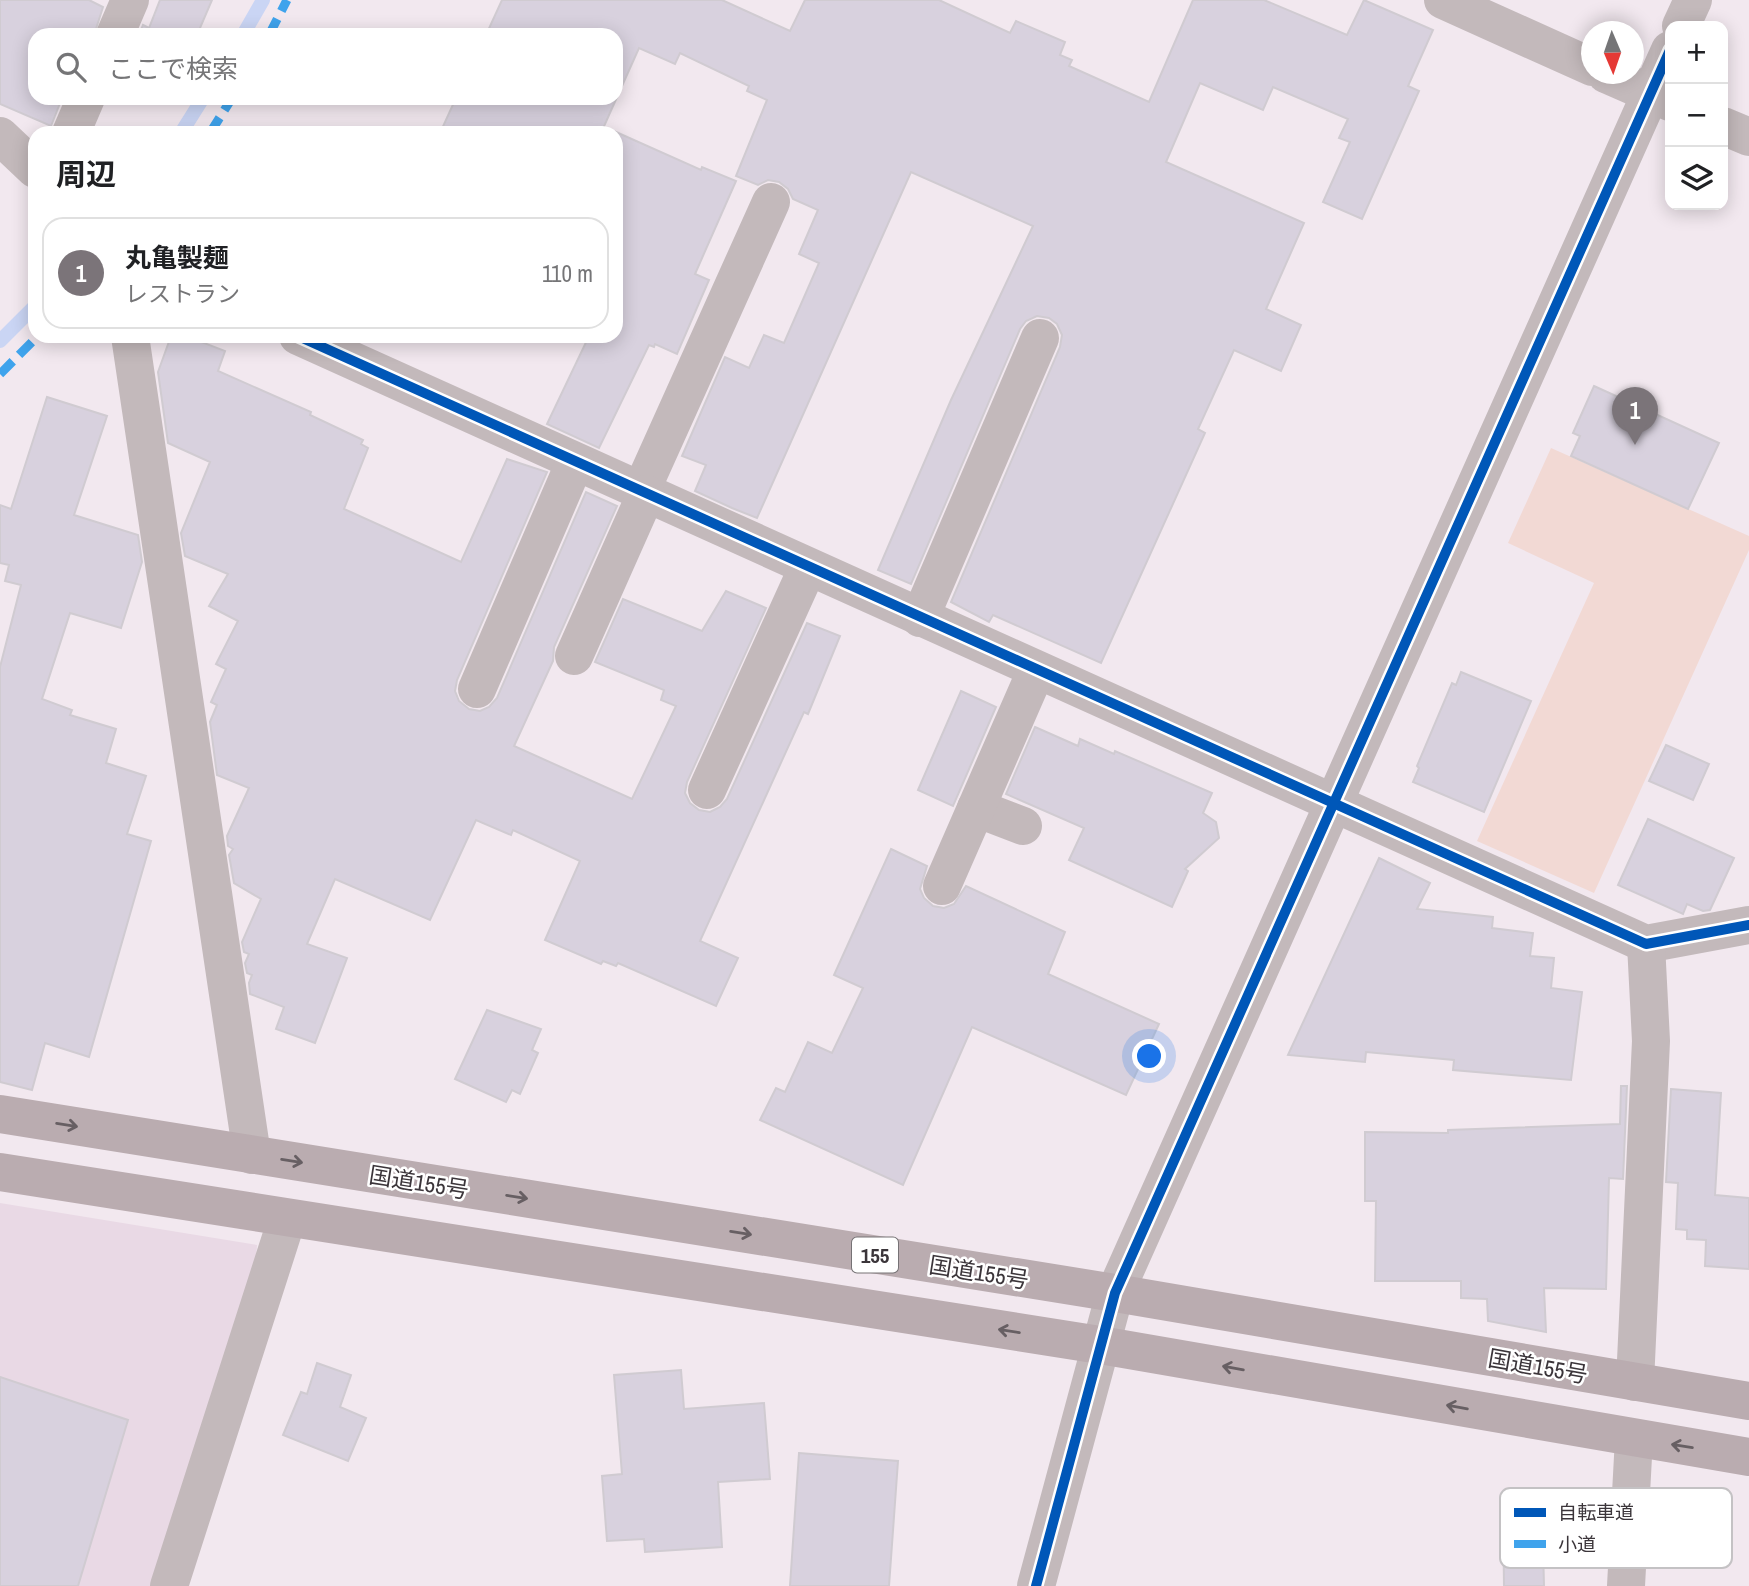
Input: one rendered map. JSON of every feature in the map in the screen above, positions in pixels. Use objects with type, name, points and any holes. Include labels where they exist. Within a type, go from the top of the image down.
[{"type":"highway","name":"国道155号","points":[[0,1114],[1115,1293],[1749,1402]]},
{"type":"highway","name":"155","points":[[0,1172],[1100,1345],[1749,1457]]},
{"type":"street","points":[[118,28],[130,0]]},
{"type":"street","points":[[1443,0],[1581,62]]},
{"type":"street","points":[[1683,21],[1693,0]]},
{"type":"street","points":[[1036,1586],[1115,1293],[1334,806],[1661,98],[1665,77]]},
{"type":"street","points":[[1629,84],[1661,98]]},
{"type":"street","points":[[74,126],[83,105]]},
{"type":"street","points":[[1728,128],[1749,137]]},
{"type":"street","points":[[0,136],[28,162]]},
{"type":"street","points":[[574,656],[771,202]]},
{"type":"street","points":[[920,618],[1040,338]]},
{"type":"street","points":[[131,343],[252,1155]]},
{"type":"street","points":[[313,343],[1334,806],[1646,944],[1749,925]]},
{"type":"street","points":[[477,689],[575,462]]},
{"type":"street","points":[[707,790],[808,567]]},
{"type":"street","points":[[942,886],[1036,671]]},
{"type":"street","points":[[976,808],[1023,826]]},
{"type":"street","points":[[1635,1382],[1651,1041],[1646,944]]},
{"type":"street","points":[[169,1586],[287,1219]]},
{"type":"street","points":[[1631,1488],[1634,1438]]},
{"type":"street","points":[[1626,1586],[1627,1568]]},
{"type":"shaded area","points":[[1551,448],[1749,536],[1749,550],[1594,893],[1477,841],[1594,583],[1508,543]]},
{"type":"shaded area","points":[[0,1203],[257,1245],[256,1262],[152,1586],[0,1586]]},
{"type":"building","points":[[0,0],[89,0],[103,7],[96,28],[28,28],[28,105],[59,105],[51,126],[0,104]]},
{"type":"building","points":[[160,0],[212,0],[200,28],[149,28]]},
{"type":"building","points":[[502,0],[722,0],[790,31],[805,0],[939,0],[1010,33],[1016,21],[1065,42],[1060,55],[1072,60],[1069,66],[1149,102],[1193,0],[1264,0],[1347,35],[1364,0],[1433,30],[1408,86],[1419,91],[1362,219],[1323,202],[1350,142],[1339,138],[1348,119],[1273,87],[1263,110],[1200,83],[1166,162],[1304,223],[1266,309],[1301,325],[1281,371],[1234,350],[1198,429],[1205,433],[1101,663],[993,615],[989,622],[951,602],[1060,347],[1062,335],[1057,324],[1049,318],[1037,316],[1026,321],[1020,329],[911,584],[878,570],[951,400],[1033,226],[911,172],[757,518],[695,491],[706,465],[682,456],[725,357],[749,368],[764,335],[784,343],[819,263],[799,254],[818,210],[793,199],[788,189],[779,182],[768,180],[758,185],[736,176],[767,100],[747,91],[749,86],[680,53],[675,64],[639,48],[623,84],[623,28],[489,28]]},
{"type":"building","points":[[453,105],[614,105],[604,126],[443,126]]},
{"type":"building","points":[[623,135],[701,170],[702,167],[736,181],[695,274],[709,280],[677,354],[655,344],[654,347],[649,345],[599,448],[547,424],[586,343],[623,343]]},
{"type":"building","points":[[168,343],[204,343],[225,351],[218,371],[311,412],[310,415],[363,440],[361,444],[368,448],[344,509],[461,562],[507,459],[547,472],[457,680],[455,691],[459,701],[469,709],[480,711],[489,707],[497,698],[586,492],[617,506],[554,647],[553,661],[514,746],[632,799],[676,706],[661,700],[664,690],[595,662],[623,599],[702,631],[726,591],[766,608],[687,782],[685,793],[690,803],[699,810],[710,812],[720,807],[727,799],[807,623],[840,636],[808,714],[804,712],[700,941],[738,958],[716,1006],[618,963],[616,966],[603,961],[601,964],[545,940],[580,861],[513,830],[511,835],[476,820],[430,920],[335,879],[307,944],[347,958],[315,1043],[276,1029],[284,1007],[250,994],[249,983],[252,975],[247,973],[245,963],[249,954],[244,952],[242,942],[261,899],[234,883],[229,855],[233,849],[228,846],[227,836],[249,788],[217,775],[210,722],[217,705],[211,702],[226,669],[216,664],[238,621],[209,606],[228,574],[185,556],[181,533],[210,462],[168,443],[158,372]]},
{"type":"building","points":[[1594,386],[1719,443],[1688,509],[1571,456],[1580,436],[1573,433]]},
{"type":"building","points":[[47,397],[107,416],[74,515],[138,535],[142,562],[121,628],[70,613],[42,699],[72,710],[70,715],[116,729],[106,763],[146,776],[127,834],[151,841],[89,1057],[45,1043],[32,1090],[0,1082],[0,667],[21,585],[5,581],[9,565],[0,563],[0,505],[11,509]]},
{"type":"building","points":[[1461,672],[1531,701],[1484,812],[1413,782],[1419,768],[1417,766],[1452,683],[1456,685]]},
{"type":"building","points":[[961,691],[996,707],[953,806],[918,790]]},
{"type":"building","points":[[1035,727],[1078,746],[1080,739],[1114,754],[1115,751],[1212,793],[1203,813],[1216,822],[1219,838],[1185,869],[1188,871],[1172,907],[1069,860],[1084,828],[1006,794]]},
{"type":"building","points":[[1666,745],[1709,764],[1693,800],[1649,781]]},
{"type":"building","points":[[1648,819],[1734,858],[1710,910],[1703,911],[1687,904],[1683,914],[1618,885]]},
{"type":"building","points":[[891,849],[927,866],[920,889],[924,898],[933,906],[944,908],[954,904],[966,886],[1065,932],[1048,974],[1159,1024],[1126,1095],[972,1027],[903,1185],[760,1120],[776,1088],[785,1092],[808,1042],[832,1053],[863,988],[834,975]]},
{"type":"building","points":[[1379,858],[1430,883],[1417,909],[1493,917],[1492,928],[1533,933],[1530,956],[1554,958],[1551,988],[1582,992],[1571,1080],[1453,1070],[1454,1060],[1366,1052],[1365,1062],[1288,1055]]},
{"type":"building","points":[[487,1010],[541,1029],[532,1050],[538,1053],[520,1094],[512,1090],[506,1102],[455,1079]]},
{"type":"building","points":[[1621,1086],[1627,1086],[1623,1179],[1609,1178],[1606,1289],[1544,1288],[1546,1332],[1488,1321],[1487,1299],[1461,1298],[1461,1281],[1375,1281],[1376,1201],[1365,1201],[1365,1132],[1448,1133],[1448,1130],[1620,1124]]},
{"type":"building","points":[[1671,1089],[1721,1093],[1715,1195],[1749,1198],[1749,1269],[1705,1266],[1706,1240],[1687,1239],[1687,1230],[1676,1229],[1678,1183],[1666,1182]]},
{"type":"building","points":[[317,1363],[351,1375],[340,1407],[366,1418],[348,1461],[283,1435],[301,1392],[307,1394]]},
{"type":"building","points":[[681,1370],[684,1409],[764,1403],[770,1479],[718,1482],[722,1547],[645,1552],[644,1539],[607,1541],[602,1476],[622,1474],[614,1375]]},
{"type":"building","points":[[0,1377],[128,1420],[78,1586],[0,1586]]},
{"type":"building","points":[[799,1453],[898,1461],[889,1586],[790,1586]]},
{"type":"building","points":[[1504,1568],[1544,1568],[1544,1586],[1504,1586]]},
{"type":"waterway","points":[[247,28],[263,0]]},
{"type":"waterway","points":[[185,126],[199,105]]},
{"type":"waterway","points":[[0,341],[28,313]]},
{"type":"marked path","points":[[273,28],[287,0]]},
{"type":"marked path","points":[[214,126],[228,105]]},
{"type":"marked path","points":[[0,374],[31,343]]},
{"type":"cycle path","points":[[1036,1586],[1115,1293],[1665,61]]},
{"type":"cycle path","points":[[314,343],[1646,944],[1749,925]]},
{"type":"place","name":"丸亀製麺","points":[[1635,445]]}]
